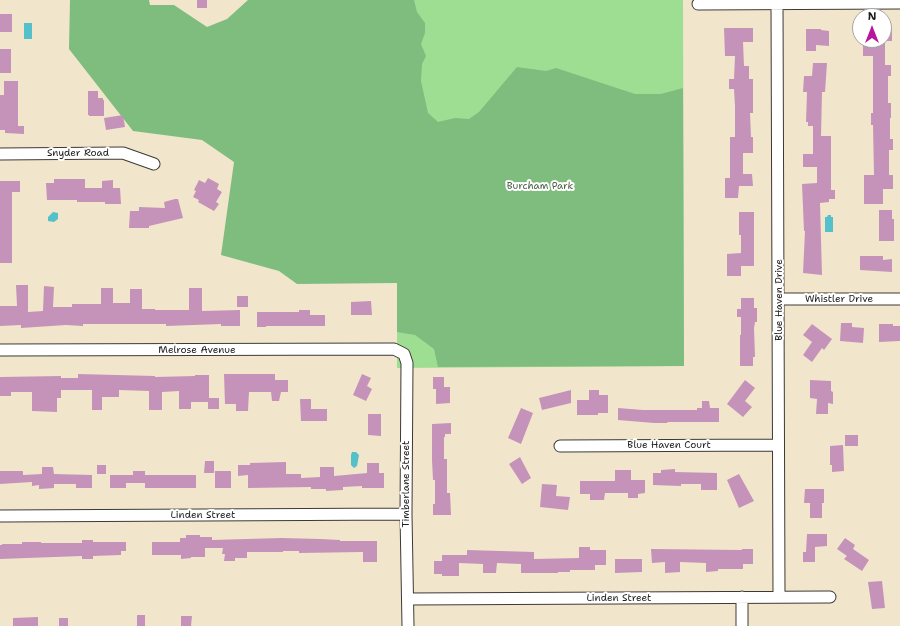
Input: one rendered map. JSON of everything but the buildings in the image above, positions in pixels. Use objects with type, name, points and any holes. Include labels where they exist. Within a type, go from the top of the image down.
[{"type":"street","points":[[698,4],[900,3]]},
{"type":"street","name":"Blue Haven Drive","points":[[777,4],[779,299],[778,445],[780,596]]},
{"type":"street","name":"Snyder Road","points":[[0,154],[123,153],[154,164]]},
{"type":"street","name":"Whistler Drive","points":[[779,299],[900,299]]},
{"type":"street","name":"Melrose Avenue","points":[[0,350],[394,349]]},
{"type":"street","name":"Timberlane Street","points":[[394,349],[404,354],[407,363],[406,514],[408,626]]},
{"type":"street","name":"Blue Haven Court","points":[[560,446],[778,445]]},
{"type":"street","name":"Linden Street","points":[[0,516],[406,514]]},
{"type":"street","name":"Linden Street","points":[[408,599],[780,596],[830,597]]},
{"type":"street","points":[[742,597],[742,626]]},
{"type":"green space","points":[[70,0],[149,0],[150,5],[174,5],[207,27],[227,19],[248,0],[414,0],[417,12],[425,23],[425,33],[421,44],[426,56],[422,64],[421,81],[428,113],[438,122],[455,118],[469,119],[479,112],[517,67],[546,71],[556,68],[635,94],[661,94],[683,88],[684,366],[438,367],[434,349],[415,335],[397,332],[397,283],[297,284],[279,271],[221,255],[234,162],[202,140],[133,131],[69,49]]},
{"type":"green space","name":"Burcham Park","points":[[398,0],[683,0],[684,366],[397,368]]},
{"type":"water","points":[[24,23],[32,23],[32,39],[24,39]]},
{"type":"water","points":[[53,212],[58,213],[58,219],[54,222],[48,221],[48,217]]},
{"type":"water","points":[[828,215],[833,217],[833,232],[825,232],[825,217]]},
{"type":"water","points":[[352,452],[356,452],[359,455],[357,466],[354,468],[351,465]]}]
